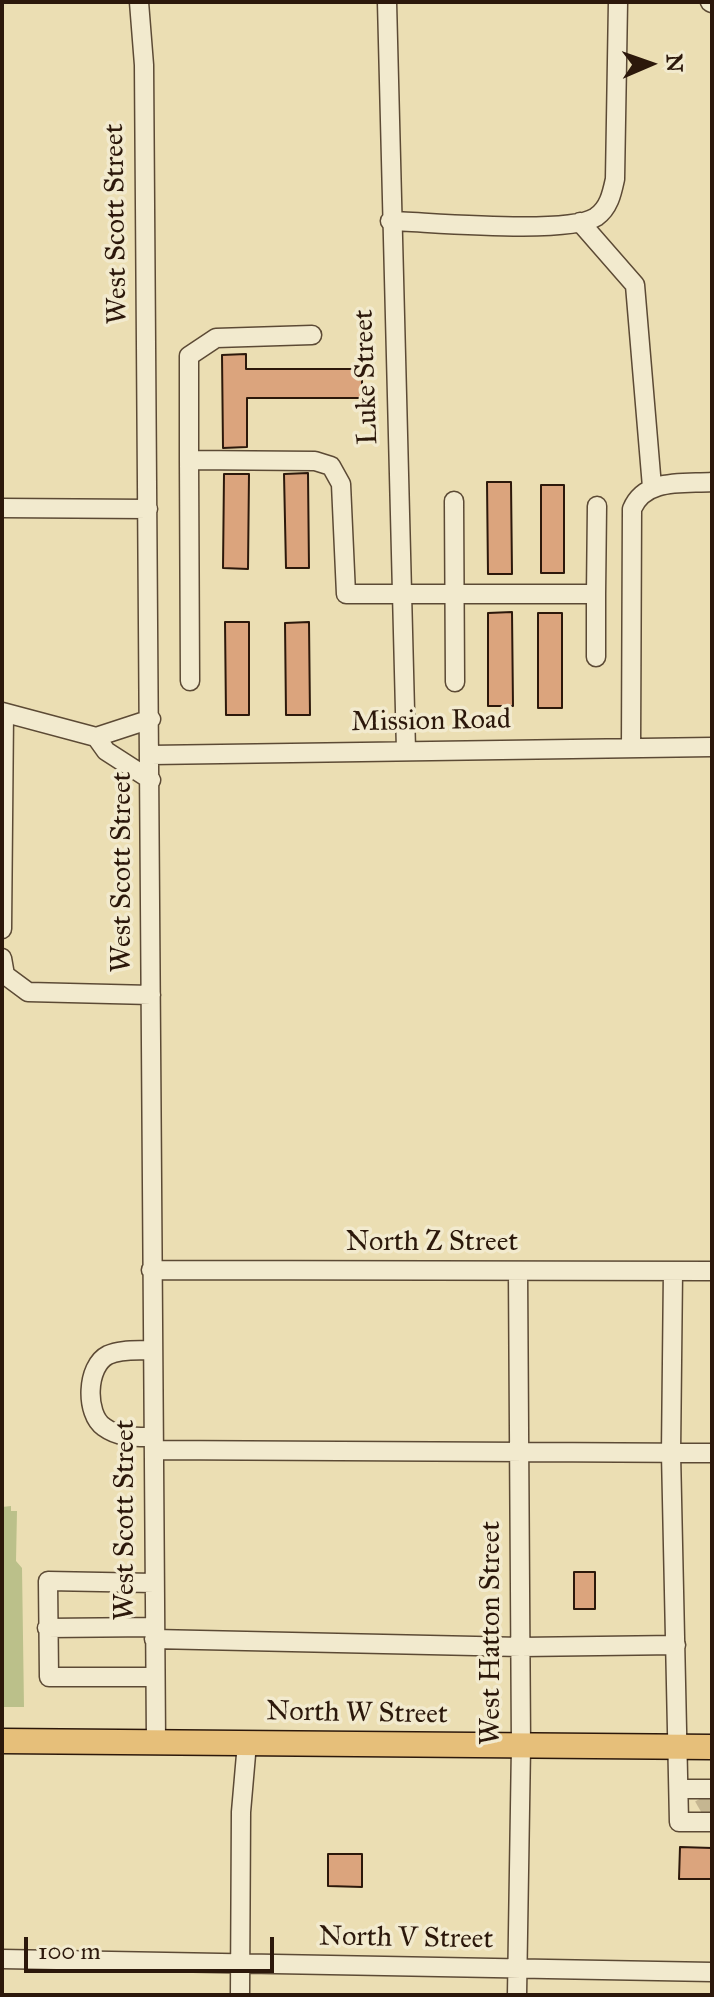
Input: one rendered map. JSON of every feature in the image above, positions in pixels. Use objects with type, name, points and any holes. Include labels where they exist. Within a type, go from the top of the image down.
[{"type":"main road","name":"North W Street","points":[[2,1741],[712,1747]]},
{"type":"street","name":"West Scott Street","points":[[139,2],[144,65],[151,719],[151,1270],[156,1741]]},
{"type":"street","name":"Luke Street","points":[[387,2],[390,221],[406,750]]},
{"type":"street","points":[[390,221],[527,226],[580,222],[602,211],[611,199],[615,179],[618,2]]},
{"type":"street","points":[[580,222],[635,285],[655,486]]},
{"type":"street","points":[[190,681],[189,356],[216,338],[312,335]]},
{"type":"street","points":[[189,460],[315,461],[331,466],[341,484],[346,594],[596,594]]},
{"type":"street","points":[[631,748],[632,509],[636,499],[655,486],[712,482]]},
{"type":"street","points":[[454,501],[455,682]]},
{"type":"street","points":[[596,657],[597,506]]},
{"type":"street","points":[[2,508],[148,509]]},
{"type":"street","points":[[2,929],[3,712],[96,737],[151,719]]},
{"type":"street","points":[[96,737],[106,751],[151,780]]},
{"type":"street","name":"Mission Road","points":[[151,755],[712,747]]},
{"type":"street","points":[[2,958],[5,975],[28,992],[151,995]]},
{"type":"street","name":"North Z Street","points":[[151,1270],[712,1271]]},
{"type":"street","name":"West Hatton Street","points":[[517,1995],[521,1746],[518,1271]]},
{"type":"street","points":[[673,1271],[671,1453],[679,1822],[712,1822]]},
{"type":"street","points":[[152,1350],[107,1356],[97,1365],[92,1382],[93,1415],[103,1427],[154,1444],[519,1454],[712,1453]]},
{"type":"street","points":[[154,1583],[48,1581],[47,1628],[49,1677],[155,1677]]},
{"type":"street","points":[[47,1628],[521,1647],[676,1645]]},
{"type":"street","points":[[240,1995],[241,1812],[247,1743]]},
{"type":"street","points":[[679,1789],[705,1792]]},
{"type":"street","name":"North V Street","points":[[2,1959],[712,1972]]},
{"type":"green space","points":[[11,1506],[11,1511],[17,1511],[16,1561],[22,1568],[24,1707],[2,1707],[2,1507]]},
{"type":"building","points":[[246,354],[246,369],[362,369],[362,398],[247,398],[247,447],[223,448],[222,355]]},
{"type":"building","points":[[308,473],[309,568],[286,568],[284,474]]},
{"type":"building","points":[[224,474],[249,474],[248,569],[223,568]]},
{"type":"building","points":[[487,482],[511,482],[512,574],[488,574]]},
{"type":"building","points":[[541,485],[564,485],[564,573],[541,573]]},
{"type":"building","points":[[512,612],[513,706],[488,706],[488,613]]},
{"type":"building","points":[[538,613],[562,613],[562,708],[538,708]]},
{"type":"building","points":[[225,622],[249,622],[249,715],[226,715]]},
{"type":"building","points":[[309,622],[310,715],[286,715],[285,623]]},
{"type":"building","points":[[574,1572],[595,1572],[595,1609],[574,1609]]},
{"type":"building","points":[[680,1847],[712,1848],[712,1879],[679,1879]]},
{"type":"building","points":[[328,1854],[362,1854],[362,1887],[328,1886]]},
{"type":"tunnel","points":[[703,1797],[712,1813]]}]
